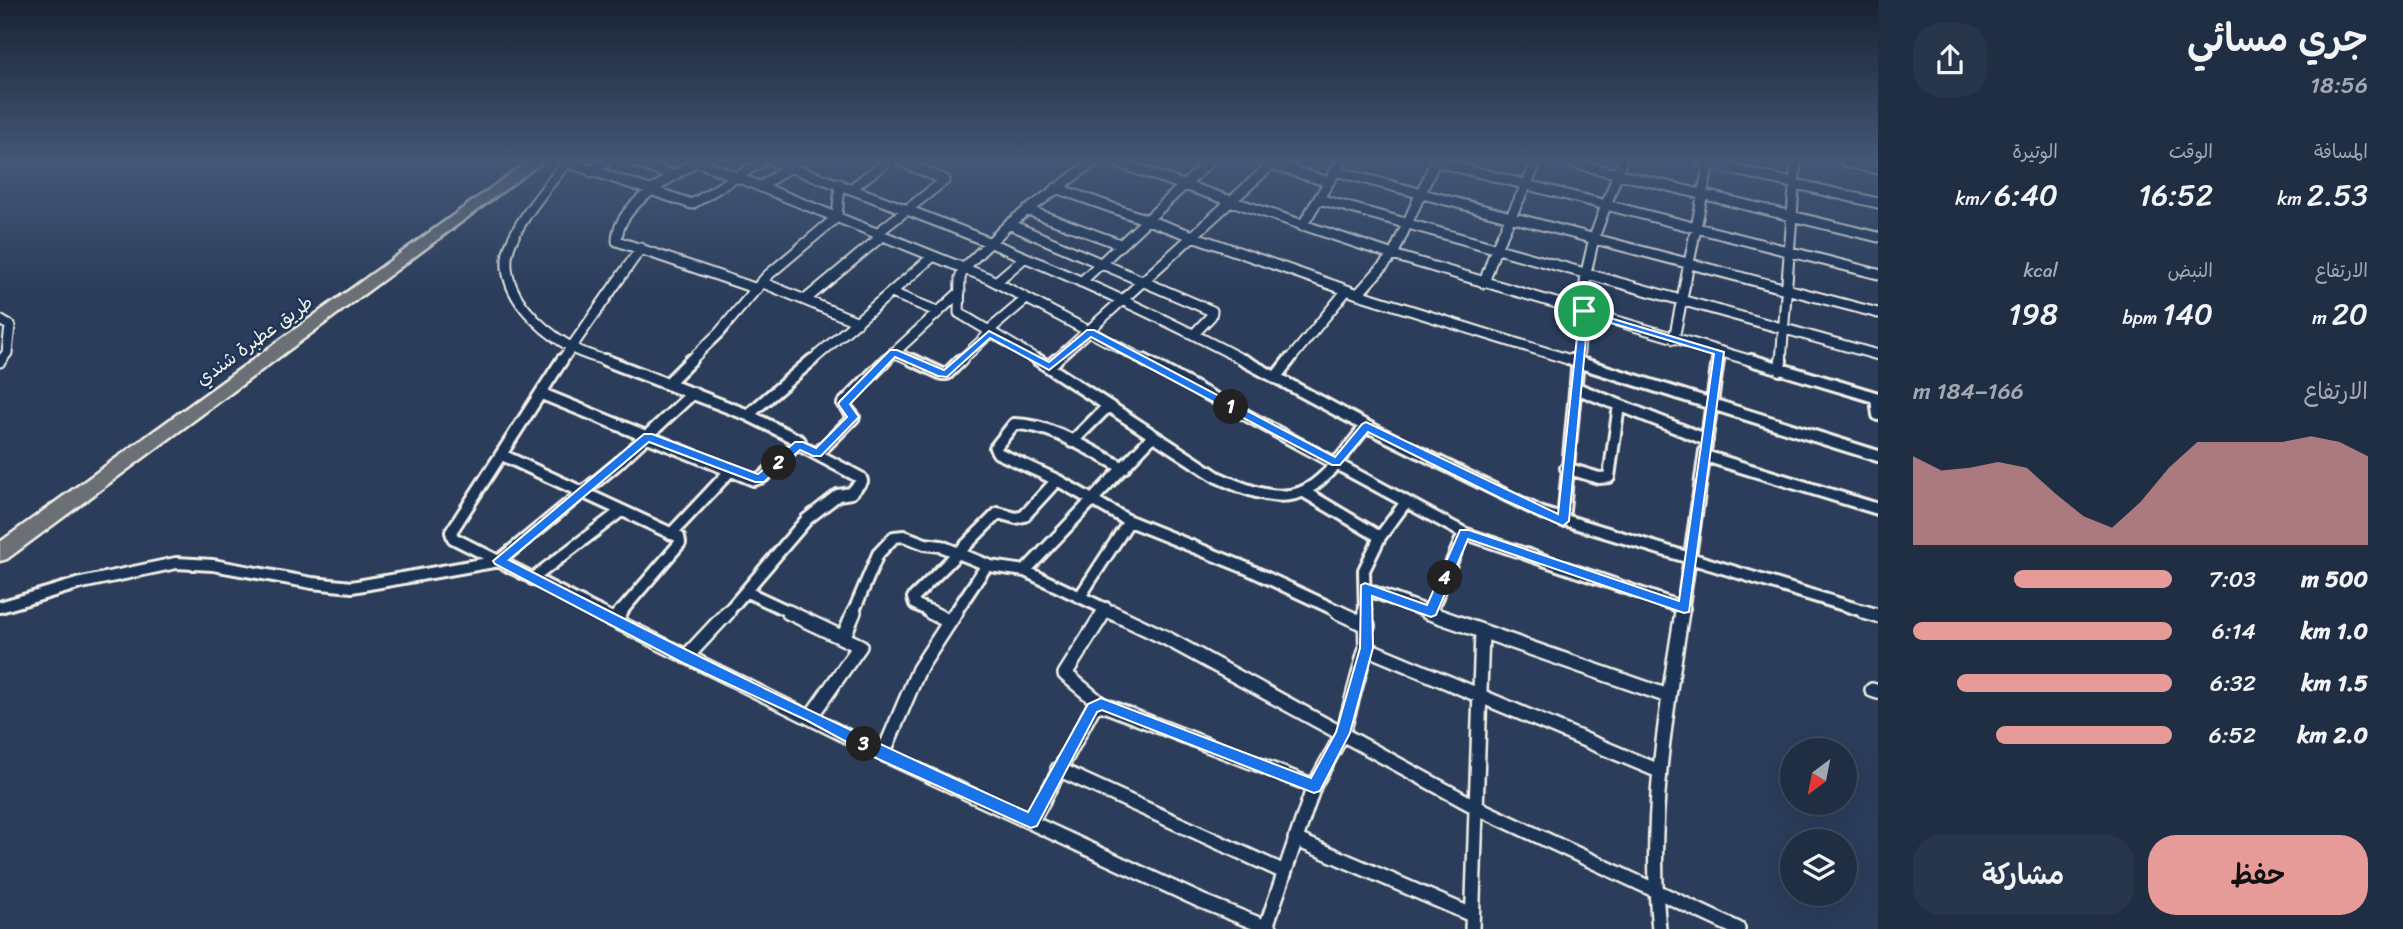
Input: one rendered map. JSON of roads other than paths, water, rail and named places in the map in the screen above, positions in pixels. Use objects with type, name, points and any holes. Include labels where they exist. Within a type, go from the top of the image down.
[{"type":"highway","name":"طريق عطبرة شندي","points":[[0,553],[476,205]]},
{"type":"street","points":[[533,205],[524,218],[507,256],[509,284],[529,315],[570,347],[748,415],[794,437],[800,441],[799,444],[862,478],[851,493],[838,495],[807,519],[768,562],[747,592],[685,657]]},
{"type":"street","points":[[636,205],[625,216],[616,233],[617,241],[805,300],[858,322]]},
{"type":"street","points":[[808,205],[996,282],[1464,533],[1684,608]]},
{"type":"street","points":[[668,383],[719,333],[759,286],[837,217],[838,205]]},
{"type":"street","points":[[898,205],[1081,282],[1195,334],[1366,426],[1497,492],[1563,521],[1878,616]]},
{"type":"street","points":[[805,300],[913,205]]},
{"type":"street","points":[[1033,205],[964,268],[960,278],[959,313],[988,333],[1049,367],[1152,437],[1239,489],[1263,497],[1295,497],[1306,493],[1366,426]]},
{"type":"street","points":[[1103,205],[1358,294],[1878,456]]},
{"type":"street","points":[[1081,282],[1163,205]]},
{"type":"street","points":[[1049,367],[1226,205]]},
{"type":"street","points":[[1240,205],[1393,256],[1877,398],[1878,415]]},
{"type":"street","points":[[1302,226],[1315,205]]},
{"type":"street","points":[[1339,205],[1878,355]]},
{"type":"street","points":[[1358,294],[1393,256],[1413,205]]},
{"type":"street","points":[[1469,205],[1878,313]]},
{"type":"street","points":[[1485,283],[1496,248],[1517,205]]},
{"type":"street","points":[[1563,521],[1586,273],[1594,237],[1607,205]]},
{"type":"street","points":[[1613,205],[1878,274]]},
{"type":"street","points":[[1674,338],[1701,205]]},
{"type":"street","points":[[1751,205],[1878,237]]},
{"type":"street","points":[[1780,370],[1792,205]]},
{"type":"street","points":[[1027,210],[1120,244]]},
{"type":"street","points":[[1009,225],[1212,311],[1212,316],[1195,334]]},
{"type":"street","points":[[641,248],[570,347],[450,532],[453,538],[685,657],[811,716],[883,754],[1201,901],[1268,928],[1314,786],[1343,733],[1366,648],[1364,570],[1380,537],[1406,502]]},
{"type":"street","points":[[748,415],[931,257]]},
{"type":"street","points":[[996,282],[1024,258]]},
{"type":"street","points":[[1275,378],[1347,290]]},
{"type":"street","points":[[817,454],[853,417],[844,404],[894,352],[960,292]]},
{"type":"street","points":[[892,293],[939,312]]},
{"type":"street","points":[[894,352],[947,374],[1026,299]]},
{"type":"street","points":[[0,320],[9,326],[7,353],[0,362]]},
{"type":"street","points":[[1659,929],[1655,890],[1659,771],[1719,352]]},
{"type":"street","points":[[1576,388],[1707,440]]},
{"type":"street","points":[[0,607],[57,587],[165,564],[191,562],[244,568],[331,586],[352,587],[499,561],[584,493],[693,393]]},
{"type":"street","points":[[542,394],[731,470],[760,479],[799,444]]},
{"type":"street","points":[[1566,468],[1599,478],[1609,477],[1619,405]]},
{"type":"street","points":[[1073,442],[1107,407]]},
{"type":"street","points":[[1124,468],[1073,442],[1018,422],[995,448],[998,453],[1057,480],[1129,521],[1246,568],[1367,626]]},
{"type":"street","points":[[1025,570],[1152,437]]},
{"type":"street","points":[[502,455],[679,537],[680,544],[614,620]]},
{"type":"street","points":[[1705,456],[1878,509]]},
{"type":"street","points":[[671,534],[731,470]]},
{"type":"street","points":[[948,621],[913,601],[958,551],[998,513],[1016,518],[1024,516],[1057,480]]},
{"type":"street","points":[[1306,493],[1380,537]]},
{"type":"street","points":[[532,579],[621,511]]},
{"type":"street","points":[[1081,596],[1129,521]]},
{"type":"street","points":[[1431,611],[1464,533]]},
{"type":"street","points":[[844,636],[878,554],[894,537],[904,536],[958,551],[987,565],[1025,570],[1106,608],[1475,806],[1738,929]]},
{"type":"street","points":[[883,754],[919,668],[987,565]]},
{"type":"street","points":[[1365,589],[1668,696]]},
{"type":"street","points":[[747,592],[844,636],[860,646],[811,716]]},
{"type":"street","points":[[1106,608],[1065,674],[1101,704],[1314,786]]},
{"type":"street","points":[[1295,839],[1472,922],[1482,632]]},
{"type":"street","points":[[1366,648],[1659,771]]},
{"type":"street","points":[[1031,821],[1093,708],[1101,704]]},
{"type":"street","points":[[1058,769],[1284,872]]}]
